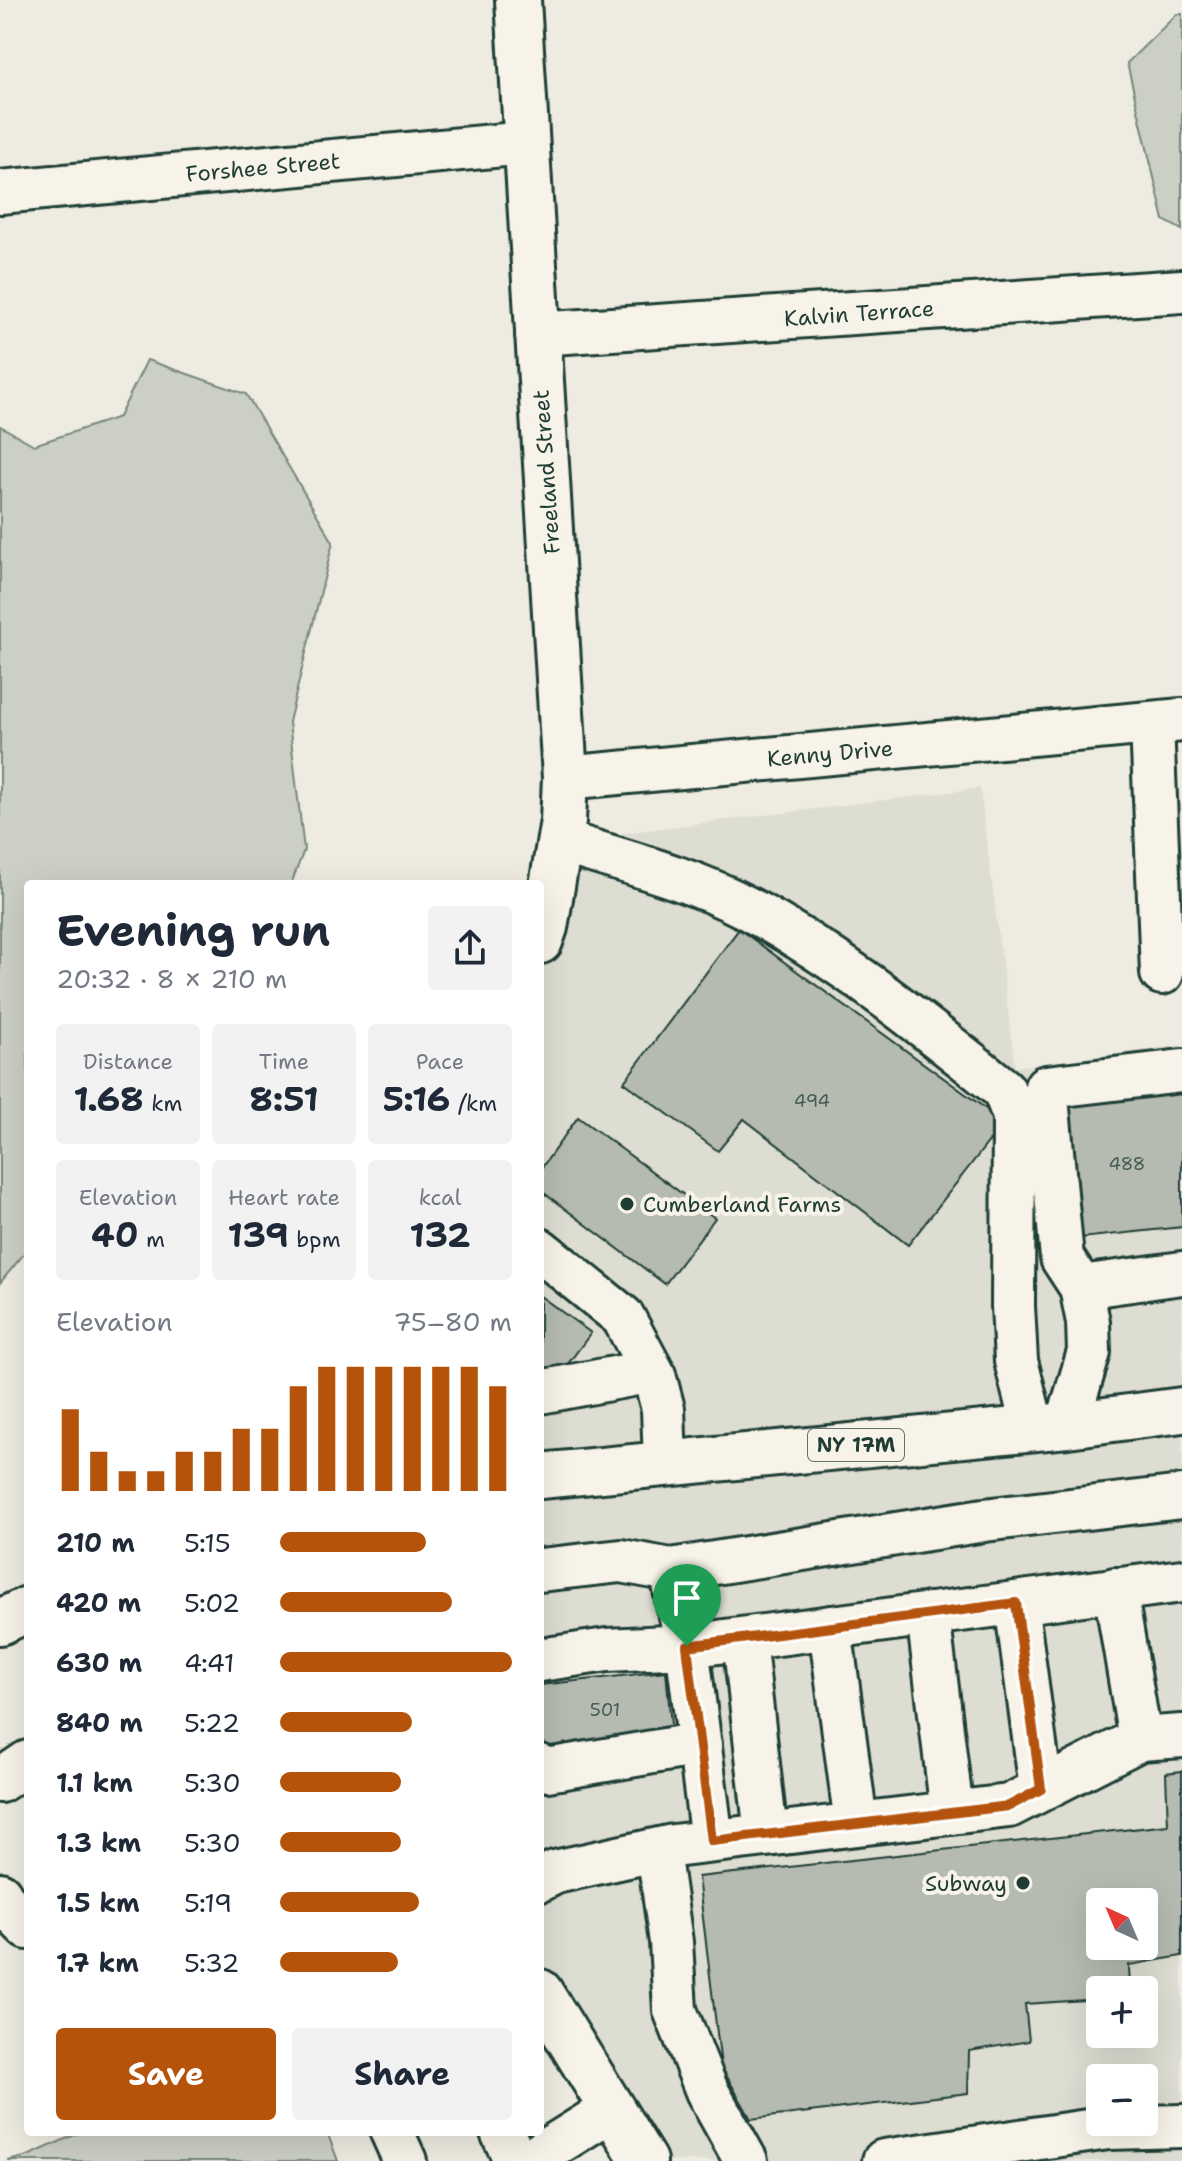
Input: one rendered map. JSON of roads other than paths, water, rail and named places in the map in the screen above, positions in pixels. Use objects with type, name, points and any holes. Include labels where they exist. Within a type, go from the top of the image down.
[{"type":"main road","name":"Freeland Street","points":[[518,0],[565,778],[560,841],[544,930]]},
{"type":"main road","name":"NY 17M","points":[[544,1476],[1050,1427],[1182,1410]]},
{"type":"main road","points":[[0,1622],[24,1611]]},
{"type":"main road","points":[[544,1998],[644,2161]]},
{"type":"street","name":"Forshee Street","points":[[0,192],[526,143]]},
{"type":"street","name":"Kalvin Terrace","points":[[537,334],[1182,291]]},
{"type":"street","name":"Kenny Drive","points":[[565,778],[1167,722]]},
{"type":"street","points":[[1162,973],[1167,722]]},
{"type":"street","points":[[560,841],[742,905],[824,953],[1004,1090],[1014,1116],[1013,1306],[1016,1361],[1050,1427]]},
{"type":"street","points":[[1050,1427],[1089,1352],[1088,1322],[1081,1287],[1062,1258],[1046,1087],[1182,1071]]},
{"type":"street","points":[[544,1253],[623,1317],[652,1371],[663,1409],[665,1463]]},
{"type":"street","points":[[1081,1287],[1182,1273]]},
{"type":"street","points":[[544,1391],[652,1371]]},
{"type":"street","points":[[544,1570],[621,1561],[671,1570],[984,1520],[1182,1497]]},
{"type":"street","points":[[671,1570],[687,1646],[712,1841]]},
{"type":"street","points":[[544,1659],[607,1650],[687,1646],[744,1639],[1182,1581]]},
{"type":"street","points":[[1115,1589],[1140,1739]]},
{"type":"street","points":[[1016,1603],[1041,1789]]},
{"type":"street","points":[[928,1614],[952,1813]]},
{"type":"street","points":[[830,1627],[856,1824]]},
{"type":"street","points":[[744,1639],[766,1835]]},
{"type":"street","points":[[544,1878],[555,1872],[712,1841],[1009,1806],[1140,1739],[1182,1736]]},
{"type":"street","points":[[544,1768],[700,1744]]},
{"type":"street","points":[[0,1781],[24,1765]]},
{"type":"street","points":[[658,1850],[671,1942],[675,2010],[707,2091],[746,2161]]},
{"type":"street","points":[[0,1894],[24,1924]]},
{"type":"street","points":[[529,2161],[612,2109]]},
{"type":"street","points":[[884,2161],[1108,2128],[1182,2126]]},
{"type":"street","points":[[394,2136],[405,2161]]},
{"type":"street","points":[[504,2136],[516,2161]]},
{"type":"place","name":"Cumberland Farms","points":[[627,1204]]},
{"type":"place","name":"Subway","points":[[1023,1883]]}]
